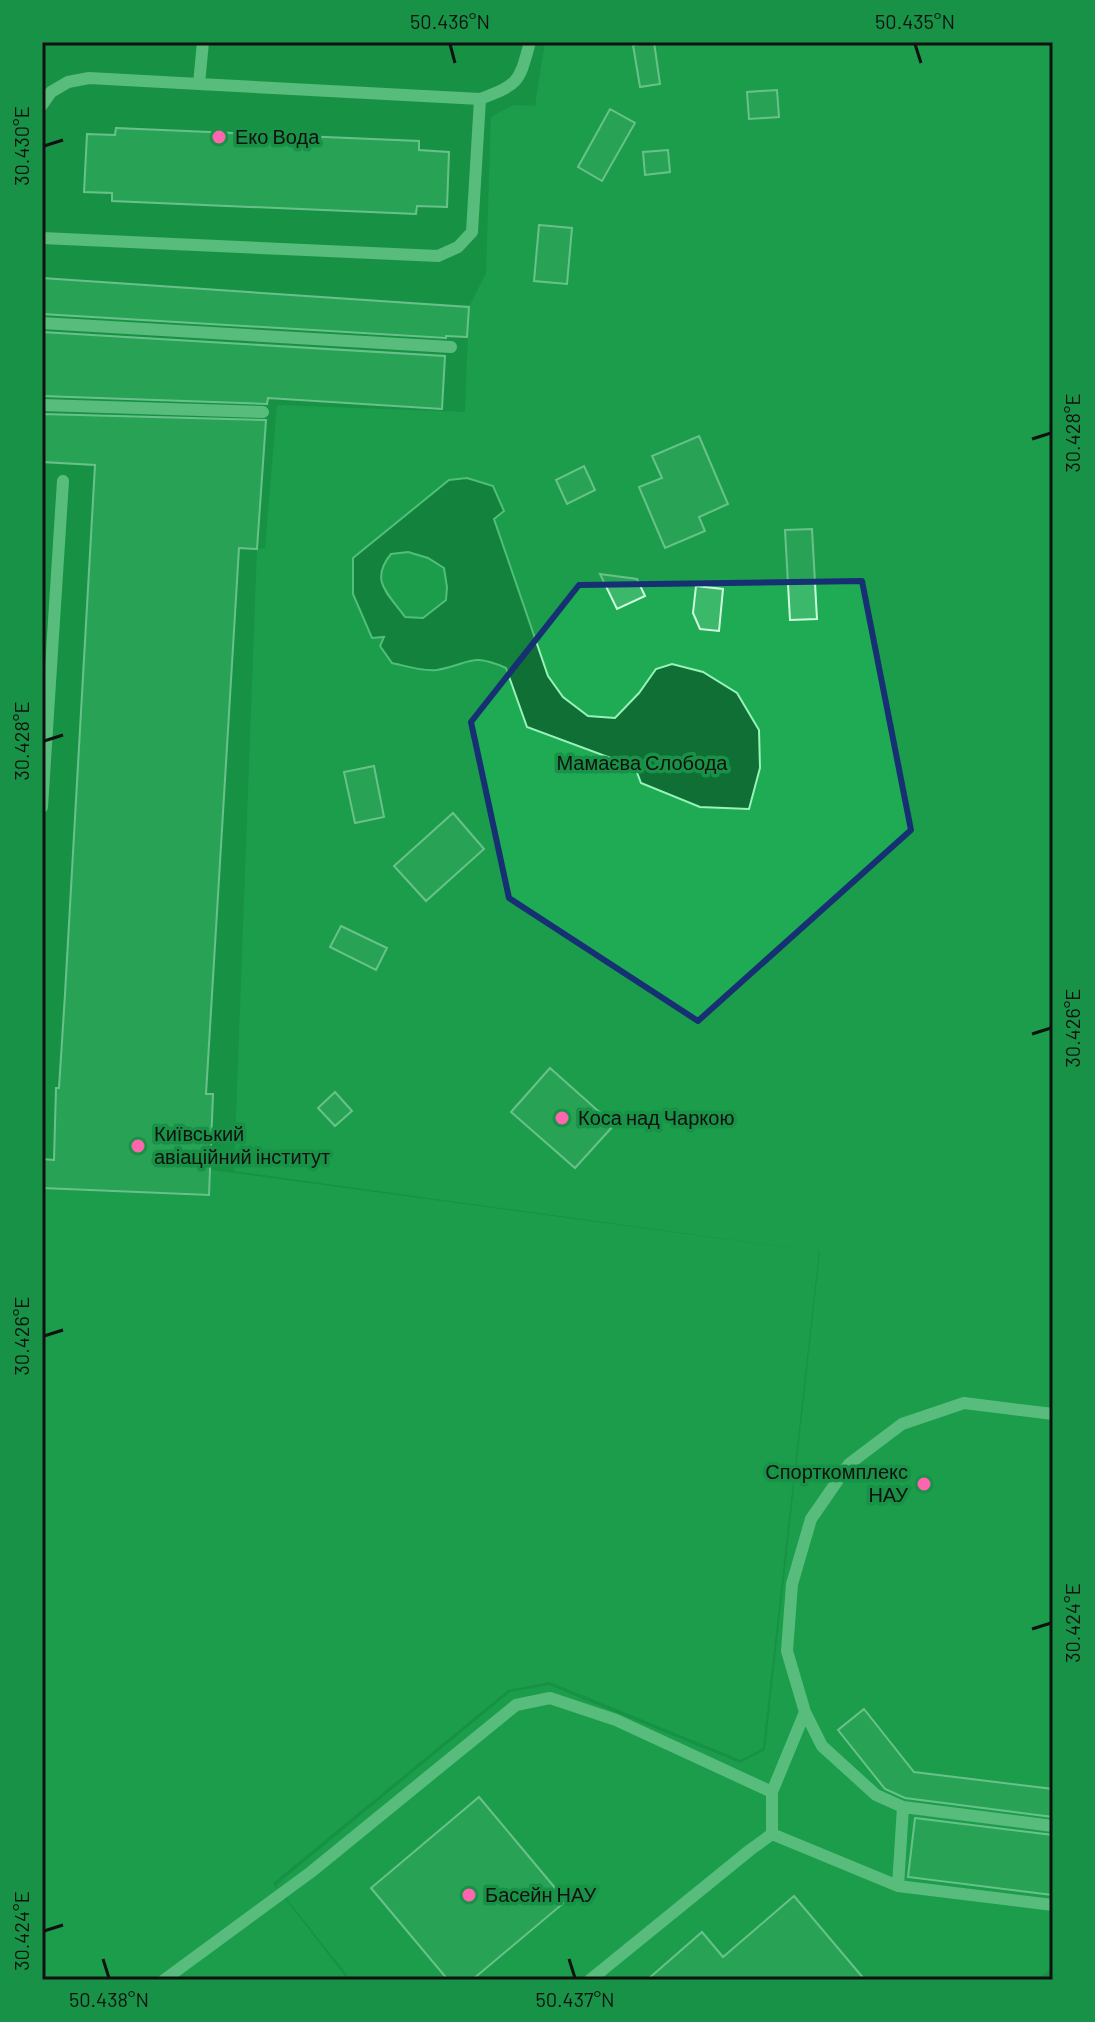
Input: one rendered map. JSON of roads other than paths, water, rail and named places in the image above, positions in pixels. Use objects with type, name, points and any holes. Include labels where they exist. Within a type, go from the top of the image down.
[{"type":"lane","points":[[199,84],[203,42]]},
{"type":"lane","points":[[42,105],[51,92],[68,82],[89,78],[480,99],[510,86],[520,76],[530,42]]},
{"type":"lane","points":[[42,238],[438,256],[458,247],[472,232],[480,99]]},
{"type":"lane","points":[[42,323],[451,347]]},
{"type":"lane","points":[[42,405],[263,412]]},
{"type":"lane","points":[[42,807],[63,481]]},
{"type":"lane","points":[[1053,1414],[964,1403],[902,1424],[849,1464],[811,1519],[792,1584],[787,1651],[805,1712],[822,1746],[876,1795],[903,1807],[1053,1826]]},
{"type":"lane","points":[[164,1980],[311,1872],[516,1705],[550,1698],[616,1720],[772,1792]]},
{"type":"lane","points":[[772,1834],[772,1792],[805,1712]]},
{"type":"lane","points":[[898,1886],[903,1807]]},
{"type":"lane","points":[[772,1834],[898,1886],[1053,1905]]},
{"type":"lane","points":[[590,1980],[772,1834]]},
{"type":"place","name":"Еко Вода","points":[[219,137]]},
{"type":"place","name":"Коса над Чаркою","points":[[562,1118]]},
{"type":"place","name":"Київський авіаційний інститут","points":[[138,1146]]},
{"type":"place","name":"Спорткомплекс НАУ","points":[[924,1484]]},
{"type":"place","name":"Басейн НАУ","points":[[469,1895]]},
{"type":"park label","name":"Мамаєва Слобода","points":[[642,763]]}]
